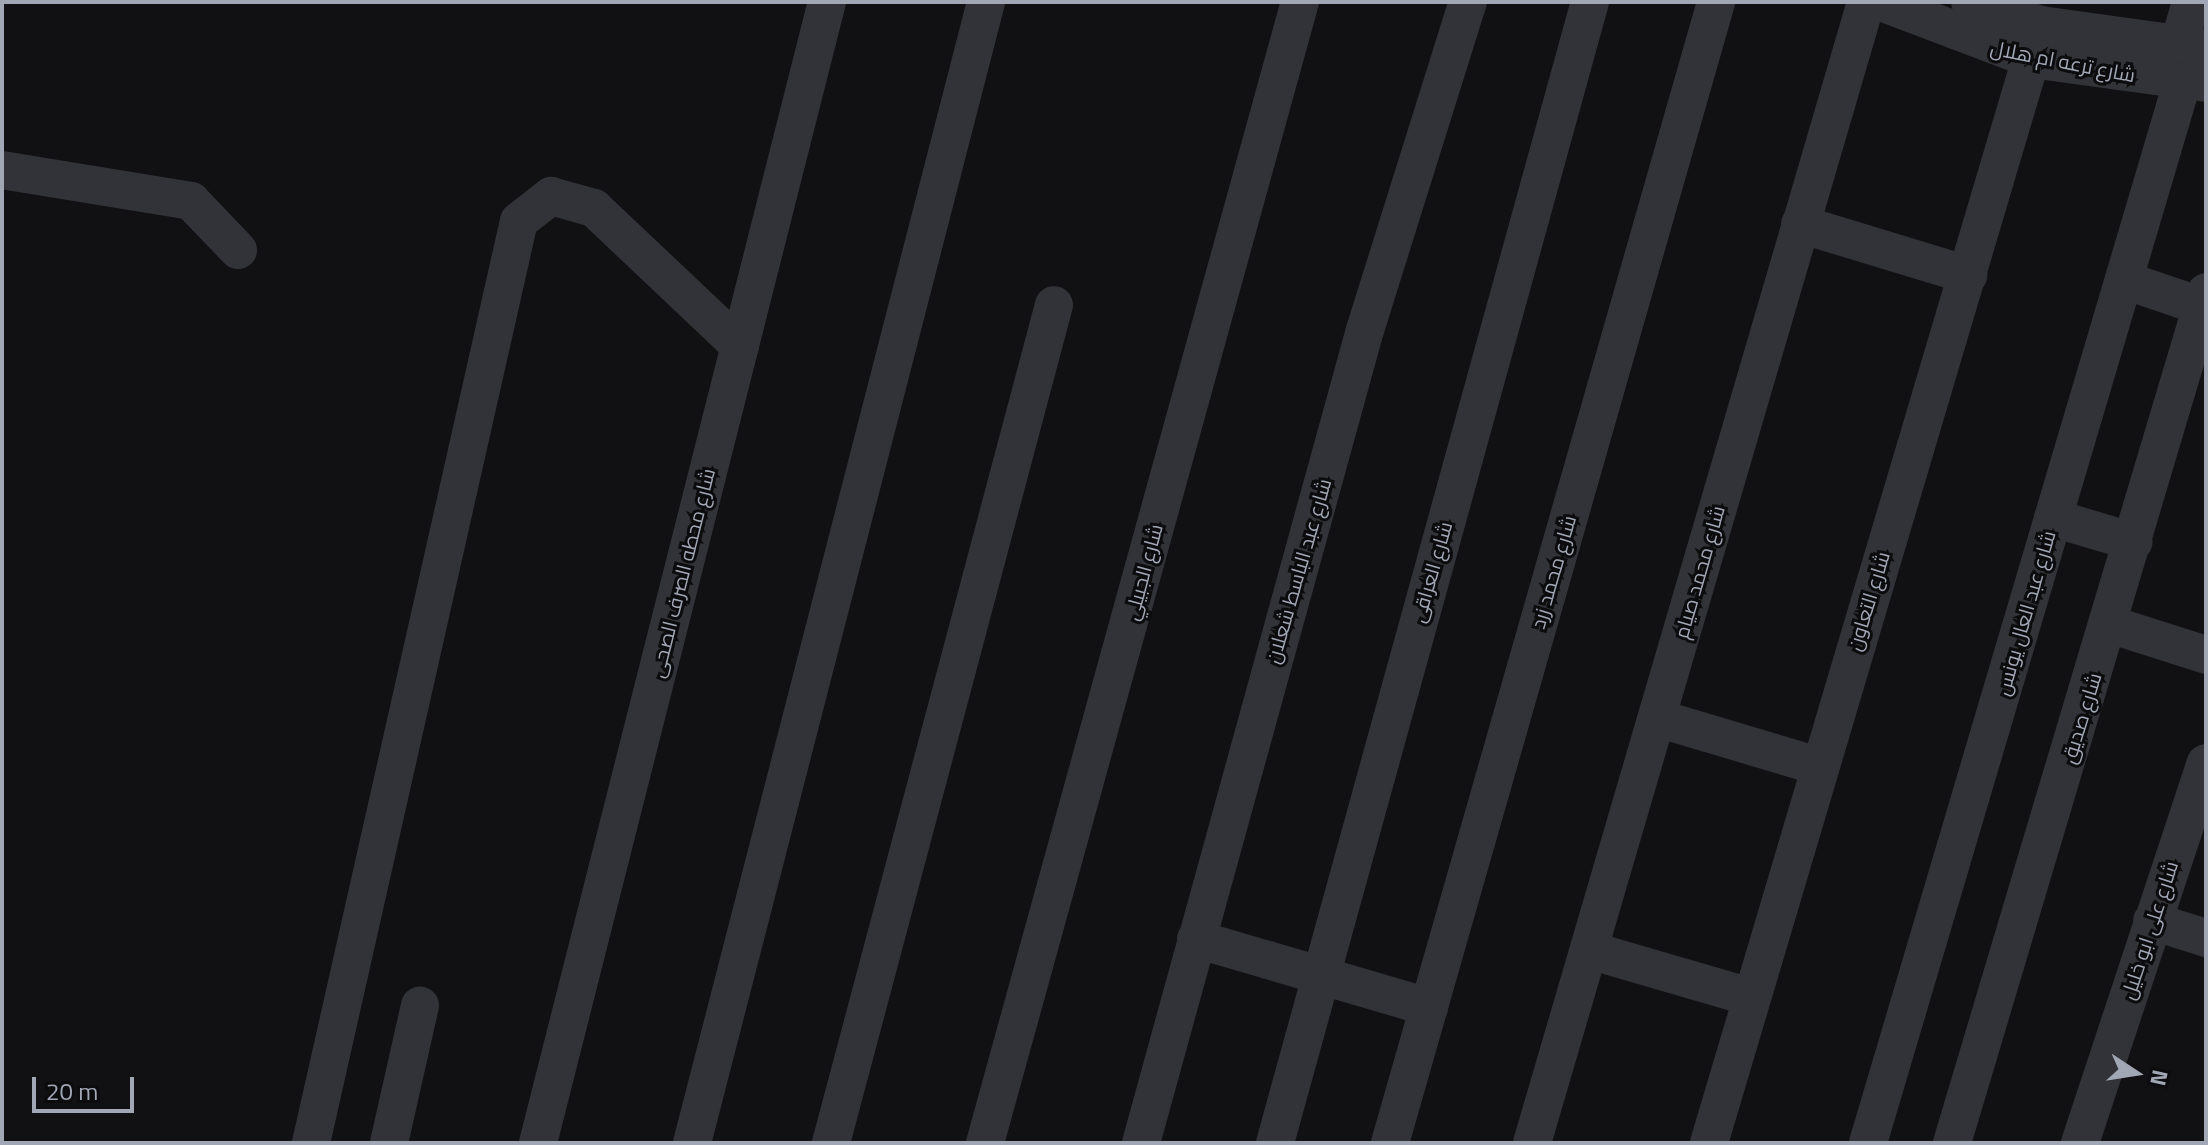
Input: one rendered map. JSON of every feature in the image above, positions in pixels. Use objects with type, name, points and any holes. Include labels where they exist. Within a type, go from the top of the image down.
[{"type":"street","name":"شارع محطه الصرف الصحى","points":[[538,1143],[827,2]]},
{"type":"street","points":[[692,1143],[986,2]]},
{"type":"street","name":"شارع الجبيلي","points":[[985,1143],[1300,2]]},
{"type":"street","name":"شارع عبد الباسط شعلان","points":[[1141,1143],[1365,330],[1468,2]]},
{"type":"street","name":"شارع العراقى","points":[[1275,1143],[1590,2]]},
{"type":"street","name":"شارع محمد زرد","points":[[1390,1143],[1716,2]]},
{"type":"street","name":"شارع محمد صيام","points":[[1532,1143],[1866,2]]},
{"type":"street","name":"شارع ترعه ام هلال","points":[[1881,2],[2044,28],[2193,46]]},
{"type":"street","name":"شارع ترعه ام هلال","points":[[1970,2],[2194,83]]},
{"type":"street","points":[[2191,2],[2193,46]]},
{"type":"street","name":"شارع التعاون","points":[[1709,1143],[1818,766],[2044,28]]},
{"type":"street","name":"شارع عبد العال يونس","points":[[1868,1143],[2124,280],[2194,83]]},
{"type":"street","points":[[2,170],[191,201],[238,250]]},
{"type":"street","points":[[311,1143],[519,221],[530,206],[551,196],[594,208],[740,346]]},
{"type":"street","points":[[1800,224],[1968,275]]},
{"type":"street","points":[[2124,280],[2204,299]]},
{"type":"street","name":"شارع صديق","points":[[1952,1143],[2134,542],[2204,299]]},
{"type":"street","points":[[831,1143],[1054,305]]},
{"type":"street","points":[[2053,518],[2134,542]]},
{"type":"street","points":[[2109,624],[2206,655]]},
{"type":"street","points":[[1657,718],[1818,766]]},
{"type":"street","name":"شارع على ابو خليل","points":[[2080,1143],[2206,763]]},
{"type":"street","points":[[2152,921],[2206,938]]},
{"type":"street","points":[[1196,939],[1319,978],[1429,1007]]},
{"type":"street","points":[[1589,950],[1751,997]]},
{"type":"street","points":[[389,1143],[420,1005]]}]
